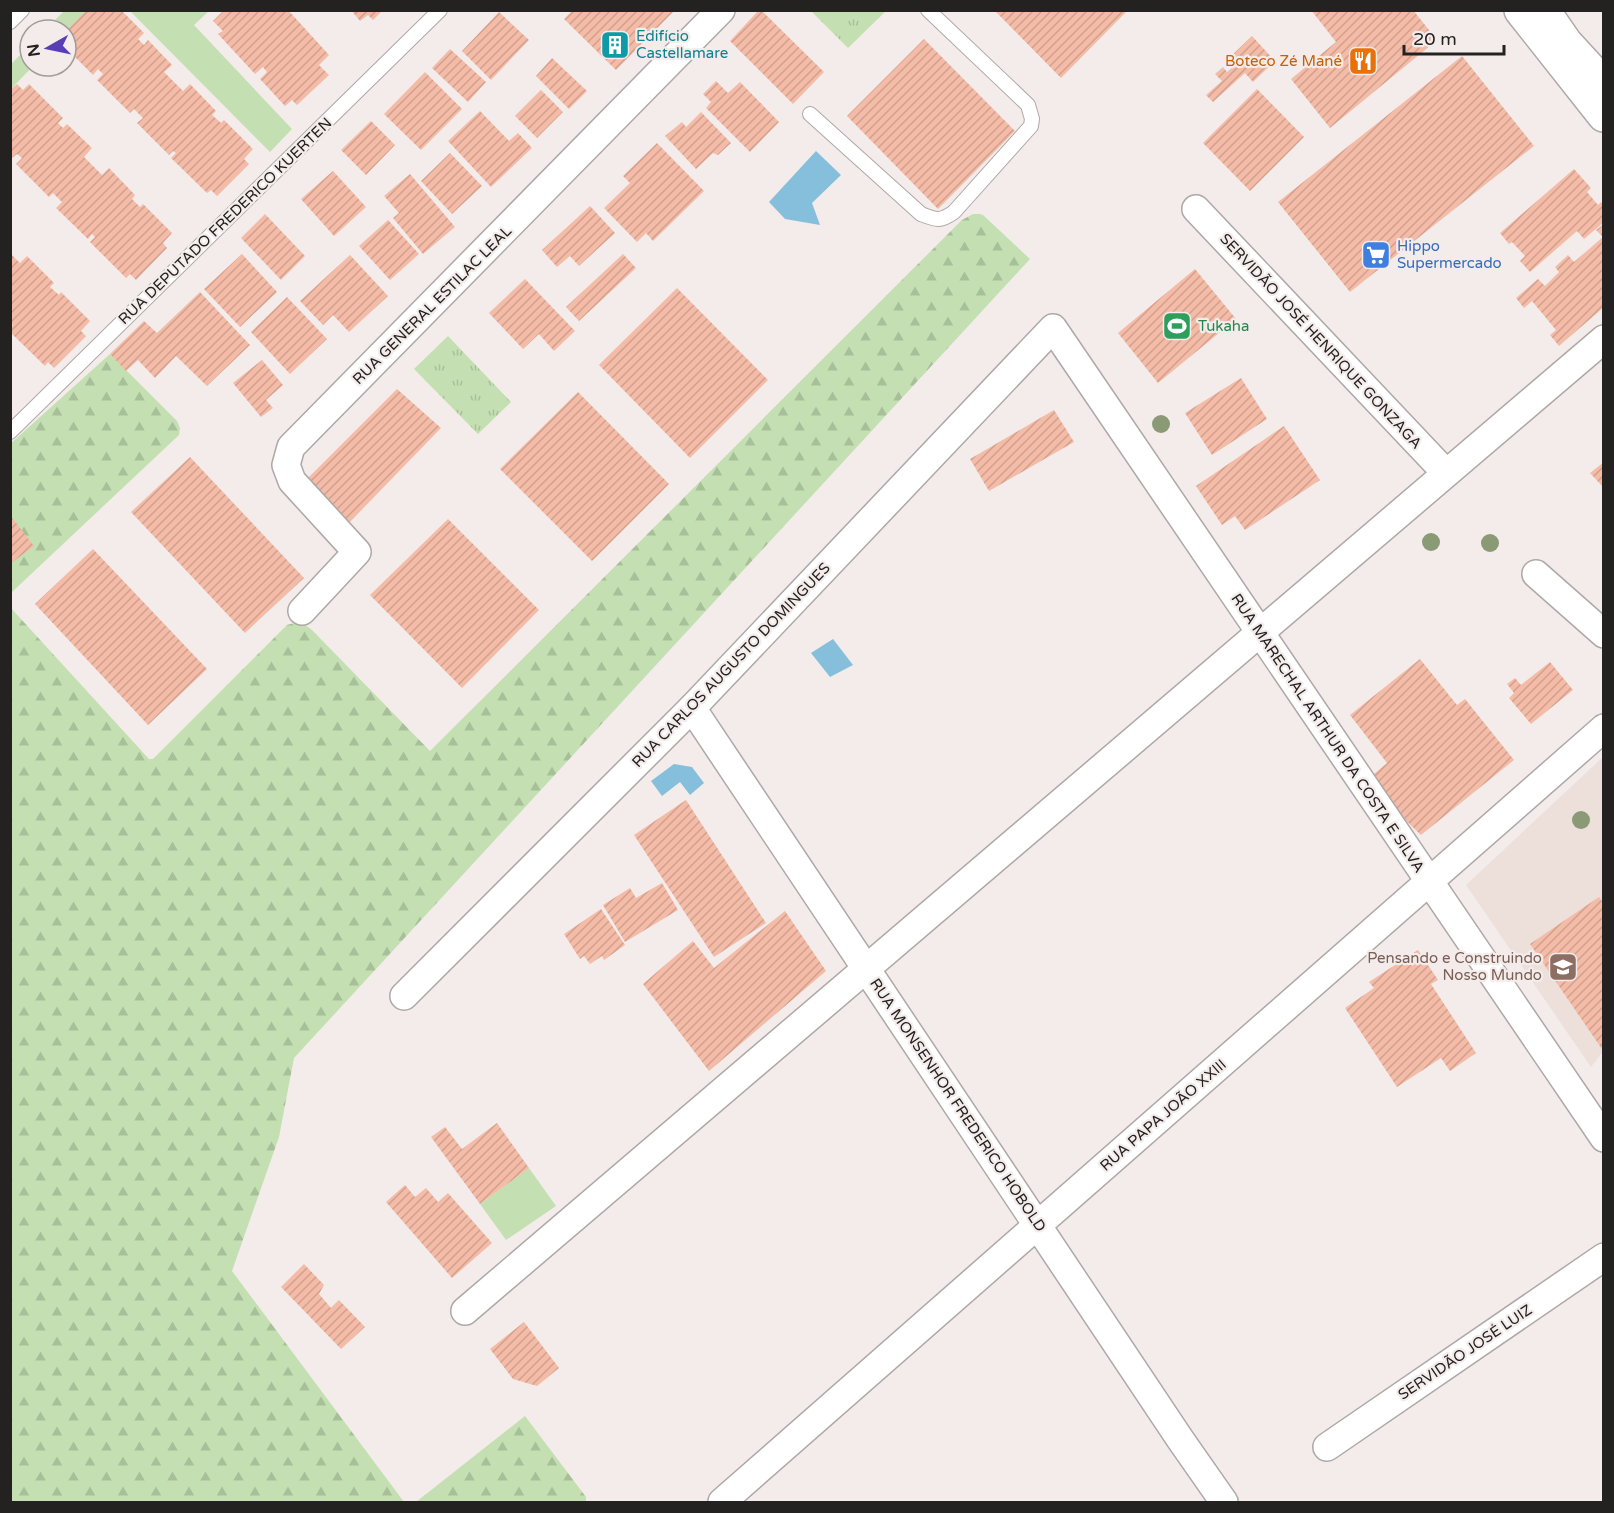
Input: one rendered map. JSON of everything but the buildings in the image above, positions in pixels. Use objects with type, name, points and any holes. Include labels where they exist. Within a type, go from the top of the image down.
[{"type":"main road","points":[[1521,10],[1604,115]]},
{"type":"street","name":"RUA GENERAL ESTILAC LEAL","points":[[302,611],[357,552],[292,481],[286,465],[291,447],[721,10]]},
{"type":"street","points":[[1550,10],[1570,39],[1604,76]]},
{"type":"street","name":"SERVIDÃO JOSÉ HENRIQUE GONZAGA","points":[[1196,209],[1446,473]]},
{"type":"street","name":"RUA MARECHAL ARTHUR DA COSTA E SILVA","points":[[1053,328],[1604,1138]]},
{"type":"street","name":"RUA CARLOS AUGUSTO DOMINGUES","points":[[404,996],[692,708],[1053,328]]},
{"type":"street","points":[[465,1311],[1604,339]]},
{"type":"street","points":[[1536,574],[1604,634]]},
{"type":"street","name":"RUA MONSENHOR FREDERICO HOBOLD","points":[[692,708],[1224,1503]]},
{"type":"street","name":"RUA PAPA JOÃO XXIII","points":[[722,1503],[1604,728]]},
{"type":"street","name":"SERVIDÃO JOSÉ LUIZ","points":[[1327,1447],[1604,1257]]},
{"type":"lane","points":[[10,22],[22,10]]},
{"type":"lane","name":"RUA DEPUTADO FREDERICO KUERTEN","points":[[10,432],[440,10]]},
{"type":"lane","points":[[810,114],[921,214],[933,219],[944,219],[954,212],[1031,126],[1032,119],[1028,105],[928,10]]},
{"type":"shaded area","name":"Pensando e Construindo Nosso Mundo","points":[[1603,757],[1604,1050],[1591,1067],[1466,885]]},
{"type":"green space","points":[[64,11],[87,11],[78,20],[57,18]]},
{"type":"green space","points":[[130,11],[209,11],[194,25],[292,129],[270,152]]},
{"type":"green space","points":[[811,11],[886,11],[848,48]]},
{"type":"green space","points":[[18,57],[18,78],[22,78],[11,89],[11,64]]},
{"type":"green space","points":[[973,214],[983,215],[1030,259],[294,1058],[279,1137],[232,1271],[404,1502],[11,1502],[10,607],[149,759],[153,759],[287,625],[294,623],[312,630],[430,751],[962,220]]},
{"type":"green space","points":[[448,336],[511,402],[478,434],[414,369]]},
{"type":"green space","points":[[110,354],[177,421],[180,428],[179,435],[11,593],[10,444]]},
{"type":"green space","points":[[529,1168],[556,1206],[506,1240],[480,1204]]},
{"type":"green space","points":[[525,1416],[586,1497],[586,1502],[416,1502]]},
{"type":"water","points":[[816,151],[841,175],[812,203],[820,225],[785,219],[769,202]]},
{"type":"water","points":[[833,639],[853,665],[830,677],[811,653]]},
{"type":"water","points":[[674,764],[692,767],[704,783],[690,795],[680,782],[662,796],[651,781]]},
{"type":"place","name":"Edifício Castellamare","points":[[615,45]]},
{"type":"place","name":"Boteco Zé Mané","points":[[1363,61]]},
{"type":"place","name":"Hippo Supermercado","points":[[1376,255]]},
{"type":"place","name":"Tukaha","points":[[1177,326]]},
{"type":"place","name":"Pensando e Construindo Nosso Mundo","points":[[1563,967]]}]
